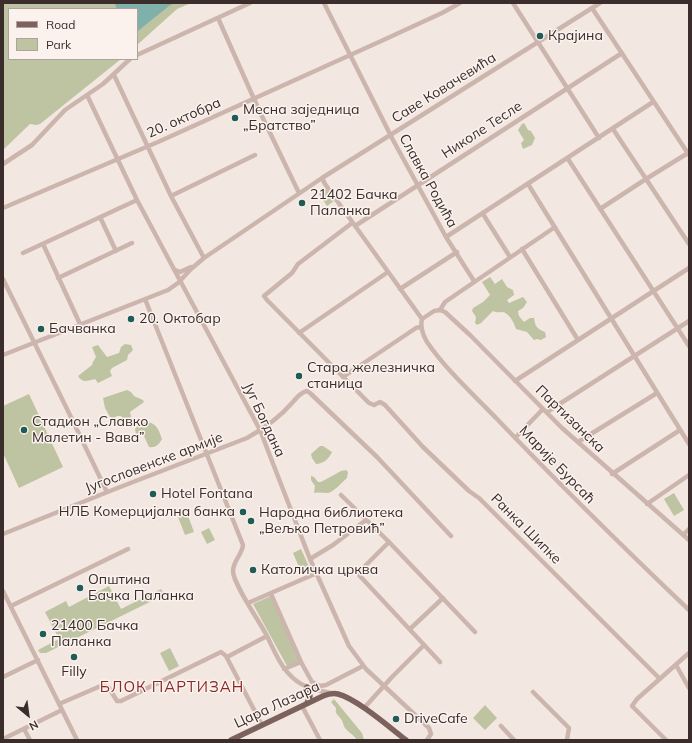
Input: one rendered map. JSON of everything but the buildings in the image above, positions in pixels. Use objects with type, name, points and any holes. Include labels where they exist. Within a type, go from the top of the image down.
[{"type":"main road","points":[[305,705],[310,696],[307,687]]},
{"type":"main road","name":"Цара Лазара","points":[[231,740],[322,696],[334,694]]},
{"type":"main road","points":[[334,694],[350,699],[406,740]]},
{"type":"street","points":[[138,55],[250,3]]},
{"type":"street","name":"Славка Родића","points":[[324,3],[391,135],[446,237],[457,252],[474,281]]},
{"type":"street","name":"20. октобра","points":[[3,208],[117,160],[254,99],[442,13],[460,3]]},
{"type":"street","points":[[513,3],[599,138]]},
{"type":"street","name":"Саве Ковачевића","points":[[3,355],[168,290],[204,258],[299,193],[600,3]]},
{"type":"street","points":[[592,8],[688,154],[646,179],[600,210]]},
{"type":"street","points":[[218,18],[254,99],[299,193]]},
{"type":"street","name":"Николе Тесле","points":[[264,296],[292,273],[298,264],[354,224],[419,185],[622,53]]},
{"type":"street","points":[[3,164],[32,145],[65,110],[103,84],[129,60]]},
{"type":"street","points":[[114,75],[171,196],[204,258]]},
{"type":"street","name":"Југ Богдана","points":[[86,95],[137,200],[260,430],[310,559],[349,646],[363,666],[429,728],[431,734],[427,740]]},
{"type":"street","points":[[446,237],[568,159],[653,102]]},
{"type":"street","points":[[613,129],[689,244]]},
{"type":"street","points":[[171,196],[256,155]]},
{"type":"street","points":[[568,159],[689,346]]},
{"type":"street","points":[[322,178],[422,319]]},
{"type":"street","points":[[528,184],[689,444]]},
{"type":"street","points":[[23,253],[137,200]]},
{"type":"street","points":[[483,214],[510,257]]},
{"type":"street","points":[[100,217],[116,250]]},
{"type":"street","points":[[343,377],[416,328],[420,327],[422,319],[434,311],[440,310],[445,302],[474,281],[555,227]]},
{"type":"street","points":[[58,278],[132,243]]},
{"type":"street","points":[[43,244],[80,324]]},
{"type":"street","points":[[522,249],[578,340]]},
{"type":"street","points":[[400,289],[457,252]]},
{"type":"street","points":[[175,270],[178,272],[183,271],[196,265]]},
{"type":"street","points":[[515,381],[689,268]]},
{"type":"street","points":[[299,333],[388,272]]},
{"type":"street","points":[[3,279],[107,492]]},
{"type":"street","name":"Ранка Шипке","points":[[264,296],[366,400],[374,405],[380,402],[385,405],[423,447],[469,491],[479,498],[660,678]]},
{"type":"street","points":[[145,299],[244,545],[233,570],[236,581],[284,669],[292,678],[307,687],[334,694]]},
{"type":"street","name":"Партизанска","points":[[440,310],[445,312],[612,474],[689,540]]},
{"type":"street","points":[[515,438],[545,410],[634,356],[689,320]]},
{"type":"street","name":"Марије Бурсаћ","points":[[420,327],[426,340],[447,367],[581,506],[689,610]]},
{"type":"street","name":"Југословенске армије","points":[[3,534],[238,442],[260,430],[289,406],[304,391],[310,393],[377,458],[451,536]]},
{"type":"street","points":[[578,442],[657,393]]},
{"type":"street","points":[[612,474],[680,430]]},
{"type":"street","points":[[647,504],[689,475]]},
{"type":"street","points":[[341,495],[389,542],[475,632]]},
{"type":"street","points":[[310,559],[333,545],[366,520]]},
{"type":"street","points":[[683,535],[689,529]]},
{"type":"street","points":[[389,542],[360,571],[359,575],[440,662]]},
{"type":"street","points":[[10,606],[128,549]]},
{"type":"street","points":[[248,604],[317,573]]},
{"type":"street","points":[[3,591],[77,740]]},
{"type":"street","points":[[271,594],[301,662],[312,682],[320,686],[326,685],[363,666]]},
{"type":"street","points":[[410,629],[443,598]]},
{"type":"street","points":[[227,657],[267,636]]},
{"type":"street","points":[[364,708],[383,686],[424,645]]},
{"type":"street","points":[[59,704],[103,686],[107,687],[118,702],[219,652],[225,653],[262,726]]},
{"type":"street","points":[[666,740],[632,706],[637,699],[689,653]]},
{"type":"street","points":[[3,678],[38,660]]},
{"type":"street","points":[[284,669],[301,662]]},
{"type":"street","points":[[676,665],[689,688]]},
{"type":"street","points":[[533,692],[569,728],[567,740]]},
{"type":"street","points":[[305,705],[320,740]]},
{"type":"street","points":[[3,739],[62,710]]},
{"type":"street","points":[[501,726],[514,740]]},
{"type":"street","points":[[24,729],[30,740]]},
{"type":"green space","points":[[3,3],[191,3],[177,9],[138,44],[138,8],[8,8],[8,60],[120,60],[40,124],[30,124],[3,150]]},
{"type":"green space","points":[[524,123],[535,138],[532,145],[523,149],[521,143],[524,140],[518,130]]},
{"type":"green space","points":[[326,189],[334,201],[327,206],[319,194]]},
{"type":"green space","points":[[490,277],[495,284],[502,279],[507,287],[513,290],[514,295],[507,300],[509,303],[523,297],[527,302],[523,308],[518,311],[519,316],[524,322],[530,318],[534,318],[537,327],[545,332],[546,337],[541,340],[534,340],[527,332],[516,329],[510,317],[503,312],[493,311],[481,323],[477,325],[475,323],[476,317],[472,311],[473,308],[483,302],[490,295],[482,282]]},
{"type":"green space","points":[[125,344],[131,345],[133,350],[128,355],[127,360],[112,368],[110,371],[112,376],[98,383],[95,379],[85,381],[81,380],[78,376],[92,365],[96,357],[92,347],[98,345],[107,357],[119,353],[121,347]]},
{"type":"green space","points":[[127,390],[144,402],[130,412],[131,417],[127,421],[121,416],[114,418],[110,417],[105,408],[103,398]]},
{"type":"green space","name":"Стадион „Славко Малетин - Вава”","points":[[29,394],[63,467],[19,488],[3,453],[3,406]]},
{"type":"green space","points":[[147,422],[153,424],[159,430],[162,439],[153,447],[149,447],[144,436],[136,434],[135,429],[139,424]]},
{"type":"green space","points":[[320,446],[323,446],[332,452],[326,461],[316,464],[311,454]]},
{"type":"green space","points":[[346,470],[348,472],[347,478],[333,491],[328,493],[314,493],[315,486],[311,480],[311,476],[318,482],[321,482],[341,471]]},
{"type":"green space","points":[[674,493],[684,510],[674,516],[664,499]]},
{"type":"green space","points":[[187,513],[194,532],[185,535],[178,517]]},
{"type":"green space","points":[[209,528],[215,540],[207,544],[201,532]]},
{"type":"green space","points":[[301,549],[311,571],[302,574],[293,553]]},
{"type":"green space","points":[[109,586],[121,609],[161,589],[164,595],[46,653],[40,653],[38,650],[59,639],[45,612],[66,601],[69,607]]},
{"type":"green space","points":[[271,596],[299,661],[287,666],[253,604]]},
{"type":"green space","points":[[170,648],[179,666],[169,671],[160,653]]},
{"type":"green space","points":[[334,699],[362,733],[364,740],[357,740],[345,728],[342,720],[336,713],[336,708],[331,702]]},
{"type":"green space","points":[[485,705],[497,718],[485,730],[473,718]]},
{"type":"water","points":[[114,3],[174,3],[138,32],[138,8],[116,8]]},
{"type":"place","name":"Крајина","points":[[540,36]]},
{"type":"place","name":"Месна заједница „Братство”","points":[[235,118]]},
{"type":"place","name":"21402 Бачка Паланка","points":[[302,203]]},
{"type":"place","name":"20. Октобар","points":[[131,319]]},
{"type":"place","name":"Бачванка","points":[[41,329]]},
{"type":"place","name":"Стара железничка станица","points":[[299,376]]},
{"type":"place","name":"Стадион „Славко Малетин - Вава”","points":[[24,430]]},
{"type":"place","name":"Hotel Fontana","points":[[153,494]]},
{"type":"place","name":"НЛБ Комерцијална банка","points":[[243,512]]},
{"type":"place","name":"Народна библиотека „Вељко Петровић”","points":[[251,521]]},
{"type":"place","name":"Католичка црква","points":[[253,570]]},
{"type":"place","name":"Општина Бачка Паланка","points":[[80,588]]},
{"type":"place","name":"21400 Бачка Паланка","points":[[43,634]]},
{"type":"place","name":"Filly","points":[[74,657]]},
{"type":"place","name":"DriveCafe","points":[[396,719]]},
{"type":"district","name":"БЛОК ПАРТИЗАН","points":[[172,687]]}]
